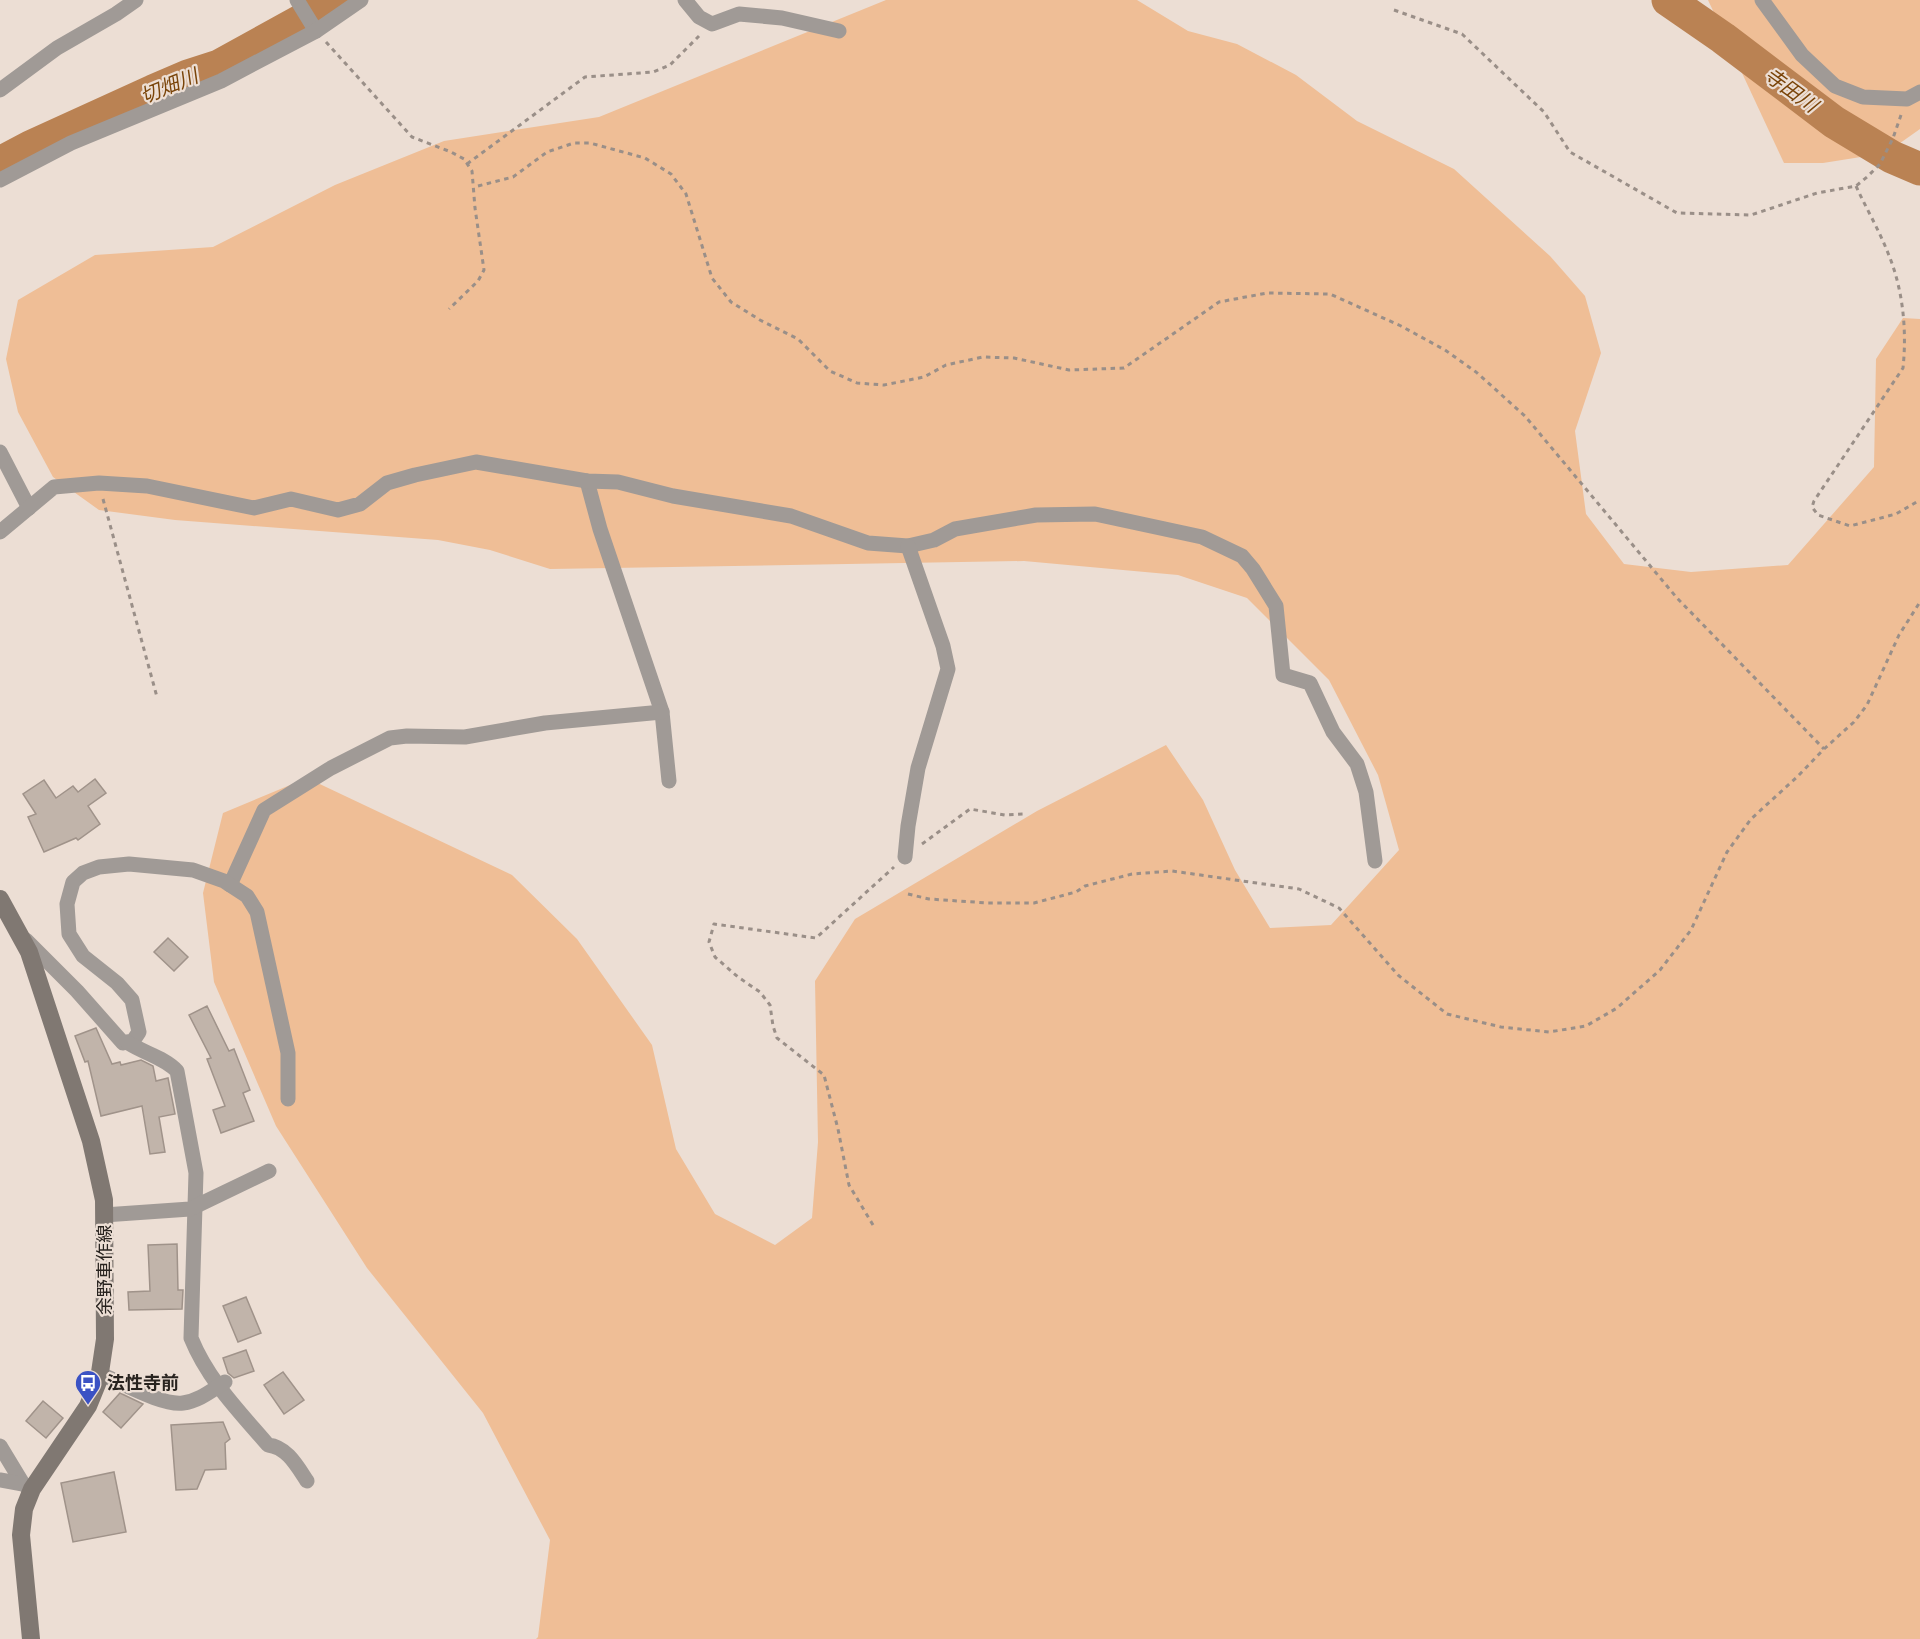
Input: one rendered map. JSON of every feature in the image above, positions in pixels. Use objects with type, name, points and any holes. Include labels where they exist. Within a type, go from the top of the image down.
[{"type":"main road","name":"余野車作線","points":[[0,899],[29,952],[91,1141],[104,1200],[105,1339],[100,1374],[88,1406],[27,1487],[21,1534],[31,1639]]},
{"type":"street","points":[[0,90],[57,48],[136,0]]},
{"type":"street","points":[[297,0],[316,31]]},
{"type":"street","points":[[0,180],[71,143],[221,81],[316,31],[361,0]]},
{"type":"street","points":[[685,0],[699,17],[712,24],[739,14],[782,18],[839,31]]},
{"type":"street","points":[[1762,0],[1802,55],[1835,86],[1863,97],[1913,95]]},
{"type":"street","points":[[0,452],[29,508]]},
{"type":"street","points":[[0,532],[54,487],[99,483],[147,486],[254,508],[291,500],[338,510],[360,504],[387,483],[476,462],[587,481],[618,482],[673,496],[791,516],[868,543],[908,546],[934,540],[955,529],[1036,515],[1095,514],[1202,537],[1242,556],[1276,606],[1283,675],[1310,683],[1333,732],[1358,764],[1366,792],[1375,861]]},
{"type":"street","points":[[587,481],[600,529],[662,712],[669,781]]},
{"type":"street","points":[[905,857],[918,768],[948,669],[943,646],[908,546]]},
{"type":"street","points":[[230,885],[264,810],[331,768],[390,738],[465,737],[545,723],[662,712]]},
{"type":"street","points":[[20,934],[77,991],[123,1043],[133,1041],[139,1032],[132,1000],[117,983],[83,956],[69,934],[67,904],[73,882],[83,873],[99,867],[129,864],[193,870],[224,881],[247,896],[258,912],[288,1053],[288,1099]]},
{"type":"street","points":[[127,1042],[138,1050],[170,1063],[177,1071],[196,1173],[191,1338],[198,1356],[268,1445],[276,1446],[293,1460],[307,1481]]},
{"type":"street","points":[[104,1215],[190,1209],[269,1171]]},
{"type":"street","points":[[100,1374],[171,1403],[184,1403],[198,1398],[221,1384]]},
{"type":"street","points":[[0,1446],[27,1487]]},
{"type":"street","points":[[0,1480],[27,1487]]},
{"type":"path","points":[[1394,10],[1462,34],[1544,112],[1570,152],[1677,213],[1751,215],[1817,193],[1856,186],[1880,164],[1913,95]]},
{"type":"path","points":[[467,164],[585,77],[653,72],[670,65],[712,24]]},
{"type":"path","points":[[316,31],[412,138],[464,159],[472,171],[484,270],[478,280],[449,309]]},
{"type":"path","points":[[478,186],[513,177],[547,152],[574,143],[590,143],[645,158],[671,174],[686,194],[712,278],[730,302],[798,339],[830,371],[857,383],[884,385],[924,377],[946,365],[983,357],[1014,358],[1069,370],[1124,368],[1219,302],[1267,293],[1330,294],[1401,326],[1445,350],[1476,372],[1525,416],[1677,598],[1824,749]]},
{"type":"path","points":[[1856,186],[1889,254],[1903,306],[1905,351],[1903,368],[1812,507],[1818,515],[1850,526],[1896,514],[1920,500]]},
{"type":"path","points":[[99,483],[157,697]]},
{"type":"path","points":[[908,894],[929,899],[964,902],[1034,903],[1076,892],[1085,886],[1132,874],[1172,871],[1299,889],[1339,908],[1398,975],[1447,1014],[1501,1027],[1549,1032],[1586,1026],[1617,1008],[1660,970],[1691,930],[1727,852],[1750,819],[1854,722],[1867,705],[1899,635],[1920,602]]},
{"type":"path","points":[[873,1225],[849,1185],[824,1075],[777,1038],[770,1005],[760,992],[715,957],[709,942],[714,924],[816,938],[905,857],[970,809],[1005,815],[1025,814]]},
{"type":"shaded area","points":[[886,0],[1137,0],[1188,31],[1237,44],[1296,75],[1357,121],[1454,169],[1550,256],[1585,296],[1601,353],[1575,431],[1586,514],[1624,564],[1691,572],[1788,565],[1874,467],[1876,359],[1903,318],[1920,319],[1920,1639],[536,1639],[550,1540],[483,1413],[367,1268],[276,1126],[214,982],[203,893],[223,813],[307,778],[512,875],[577,939],[652,1045],[676,1149],[715,1214],[775,1245],[812,1218],[818,1142],[815,981],[855,919],[1037,811],[1166,745],[1203,800],[1235,870],[1270,928],[1331,925],[1399,850],[1378,775],[1329,680],[1247,598],[1178,575],[1024,561],[550,569],[490,550],[438,540],[175,520],[99,510],[53,477],[18,412],[6,359],[18,300],[95,255],[213,247],[335,185],[444,141],[599,117]]},
{"type":"shaded area","points":[[1708,0],[1920,0],[1920,129],[1886,153],[1823,163],[1784,163]]},
{"type":"building","points":[[95,779],[106,793],[88,806],[100,824],[78,840],[76,838],[44,852],[28,817],[36,814],[23,794],[44,780],[56,798],[73,786],[78,792]]},
{"type":"building","points":[[168,938],[188,957],[174,971],[154,952]]},
{"type":"building","points":[[207,1006],[229,1051],[234,1049],[250,1090],[243,1093],[254,1121],[221,1133],[213,1110],[225,1106],[207,1059],[211,1058],[189,1015]]},
{"type":"building","points":[[96,1028],[112,1064],[120,1062],[121,1065],[141,1060],[153,1066],[156,1081],[168,1078],[175,1114],[159,1117],[165,1152],[150,1154],[142,1106],[101,1116],[88,1061],[85,1062],[75,1036]]},
{"type":"building","points":[[177,1244],[178,1290],[183,1290],[182,1309],[129,1310],[128,1292],[150,1291],[148,1245]]},
{"type":"building","points":[[246,1297],[261,1333],[238,1342],[223,1306]]},
{"type":"building","points":[[246,1350],[254,1371],[234,1378],[228,1373],[223,1358]]},
{"type":"building","points":[[283,1372],[304,1400],[284,1414],[264,1385]]},
{"type":"building","points":[[120,1393],[143,1404],[121,1428],[103,1412]]},
{"type":"building","points":[[43,1401],[63,1418],[46,1438],[26,1421]]},
{"type":"building","points":[[223,1422],[230,1439],[225,1443],[226,1469],[205,1470],[197,1489],[176,1490],[171,1425]]},
{"type":"building","points":[[114,1472],[126,1532],[73,1542],[61,1483]]},
{"type":"waterway","name":"切畑川","points":[[0,163],[153,91],[219,66],[335,0]]},
{"type":"waterway","name":"寺田川","points":[[1668,0],[1723,38],[1834,122],[1892,157],[1920,169]]},
{"type":"place","name":"法性寺前","points":[[88,1406]]}]
